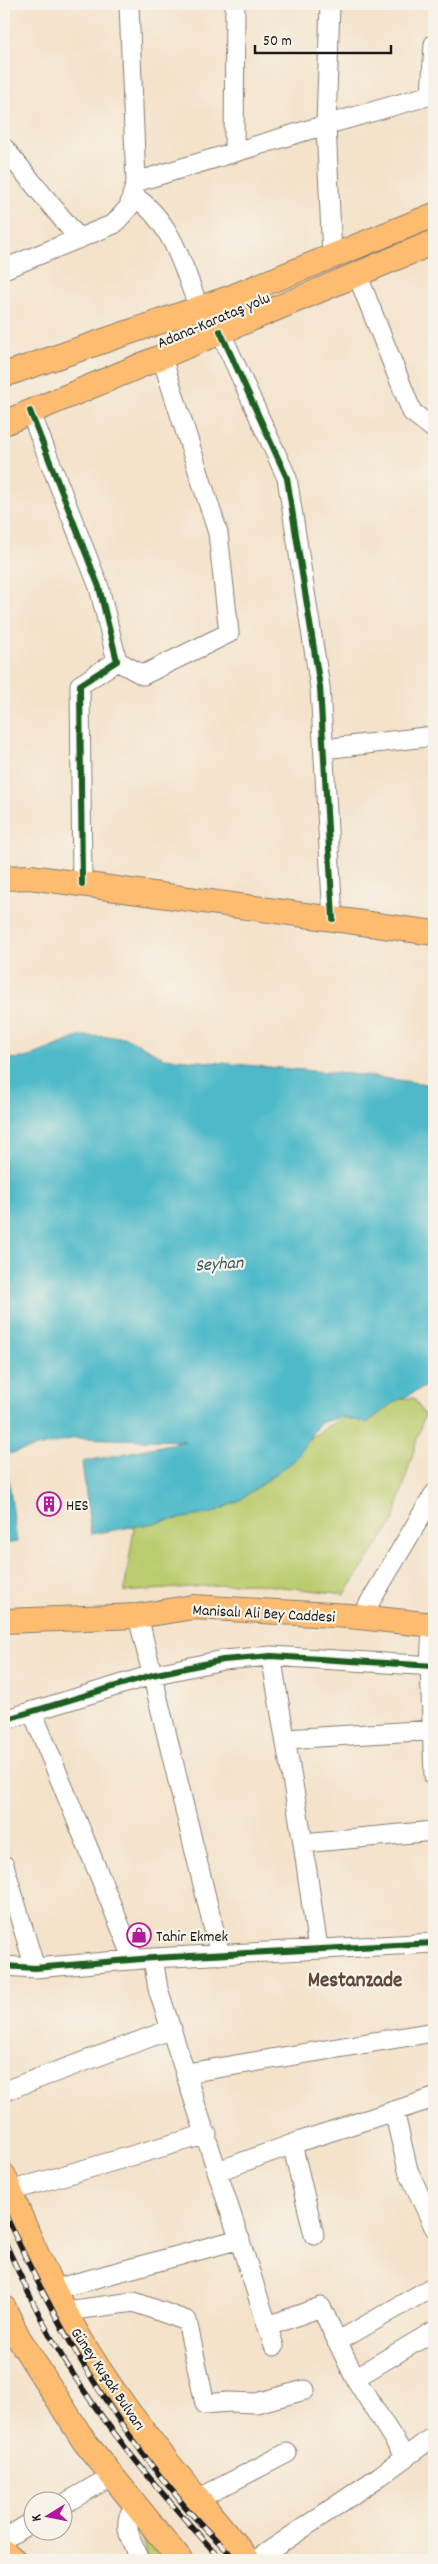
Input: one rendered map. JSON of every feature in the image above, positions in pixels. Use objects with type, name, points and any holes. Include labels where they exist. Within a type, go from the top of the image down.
[{"type":"main road","name":"Adana-Karataş yolu","points":[[4,375],[199,308],[434,215]]},
{"type":"main road","name":"Adana-Karataş yolu","points":[[4,423],[434,242]]},
{"type":"main road","points":[[4,878],[30,877],[434,933]]},
{"type":"main road","name":"Manisalı Ali Bey Caddesi","points":[[4,1621],[138,1616],[193,1607],[361,1617],[433,1625]]},
{"type":"main road","name":"Güney Kuşak Bulvarı","points":[[7,2184],[54,2289],[84,2346],[125,2407],[248,2560]]},
{"type":"main road","points":[[4,2308],[18,2337],[84,2441],[180,2560]]},
{"type":"street","points":[[4,269],[114,224],[129,207],[134,189],[129,4]]},
{"type":"street","points":[[234,152],[235,4]]},
{"type":"street","points":[[330,4],[326,125],[332,256]]},
{"type":"street","points":[[134,189],[234,152],[432,95],[434,44]]},
{"type":"street","points":[[4,148],[79,239]]},
{"type":"street","points":[[134,189],[158,216],[170,236],[199,308]]},
{"type":"street","points":[[357,274],[412,412],[434,429]]},
{"type":"street","points":[[220,331],[287,478],[320,687],[333,919]]},
{"type":"street","points":[[30,411],[99,587],[117,661],[143,675],[228,633],[218,533],[162,355]]},
{"type":"street","points":[[82,884],[80,685],[117,661]]},
{"type":"street","points":[[324,749],[434,736]]},
{"type":"street","points":[[361,1617],[434,1494]]},
{"type":"street","points":[[138,1616],[220,1955]]},
{"type":"street","points":[[433,1625],[434,1776]]},
{"type":"street","points":[[271,1656],[303,1843],[318,1949]]},
{"type":"street","points":[[4,1720],[152,1675],[223,1660],[271,1656],[432,1666]]},
{"type":"street","points":[[32,1710],[134,1960]]},
{"type":"street","points":[[285,1739],[434,1730]]},
{"type":"street","points":[[303,1843],[434,1831]]},
{"type":"street","points":[[4,1864],[35,1968]]},
{"type":"street","points":[[4,1966],[35,1968],[153,1958],[434,1943]]},
{"type":"street","points":[[153,1958],[158,1989],[207,2134],[274,2346]]},
{"type":"street","points":[[4,2091],[172,2030]]},
{"type":"street","points":[[187,2073],[434,2032]]},
{"type":"street","points":[[218,2171],[292,2144],[434,2098]]},
{"type":"street","points":[[394,2111],[408,2170],[434,2227]]},
{"type":"street","points":[[7,2184],[207,2134]]},
{"type":"street","points":[[292,2144],[314,2235]]},
{"type":"street","points":[[54,2289],[240,2239]]},
{"type":"street","points":[[337,2342],[434,2286]]},
{"type":"street","points":[[66,2311],[134,2302],[187,2321],[205,2404],[228,2402],[256,2403],[305,2390]]},
{"type":"street","points":[[268,2326],[320,2307],[355,2378],[405,2457]]},
{"type":"street","points":[[355,2378],[434,2331]]},
{"type":"street","points":[[256,2560],[434,2436]]},
{"type":"street","points":[[198,2499],[287,2453]]},
{"type":"street","points":[[72,2499],[112,2476]]},
{"type":"street","points":[[136,2506],[126,2523],[140,2560]]},
{"type":"street","points":[[8,2554],[22,2535]]},
{"type":"green space","points":[[414,1398],[424,1415],[393,1522],[345,1594],[247,1583],[124,1592],[135,1522],[198,1506],[267,1481],[302,1444],[333,1423],[387,1399]]},
{"type":"green space","points":[[139,2523],[173,2560],[147,2560]]},
{"type":"water","name":"Seyhan","points":[[81,1036],[126,1037],[164,1058],[360,1075],[434,1085],[434,1382],[393,1403],[367,1423],[342,1417],[319,1423],[295,1460],[240,1500],[213,1513],[91,1534],[82,1462],[185,1441],[75,1438],[4,1455],[4,1059],[26,1058]]},
{"type":"water","points":[[4,1474],[8,1474],[17,1542],[4,1544]]},
{"type":"railway","points":[[4,2211],[40,2287],[103,2397],[152,2466],[199,2523],[236,2560]]},
{"type":"railway","points":[[4,2240],[49,2333],[83,2389],[139,2465],[222,2560]]},
{"type":"cycle path","points":[[220,331],[287,478],[320,687],[333,919]]},
{"type":"cycle path","points":[[30,411],[99,587],[117,661],[80,685],[82,884]]},
{"type":"cycle path","points":[[4,1720],[152,1675],[223,1660],[271,1656],[434,1666]]},
{"type":"cycle path","points":[[4,1966],[35,1968],[153,1958],[434,1943]]},
{"type":"place","name":"HES","points":[[49,1504]]},
{"type":"place","name":"Tahir Ekmek","points":[[139,1935]]},
{"type":"district","name":"Mestanzade","points":[[355,1979]]}]
